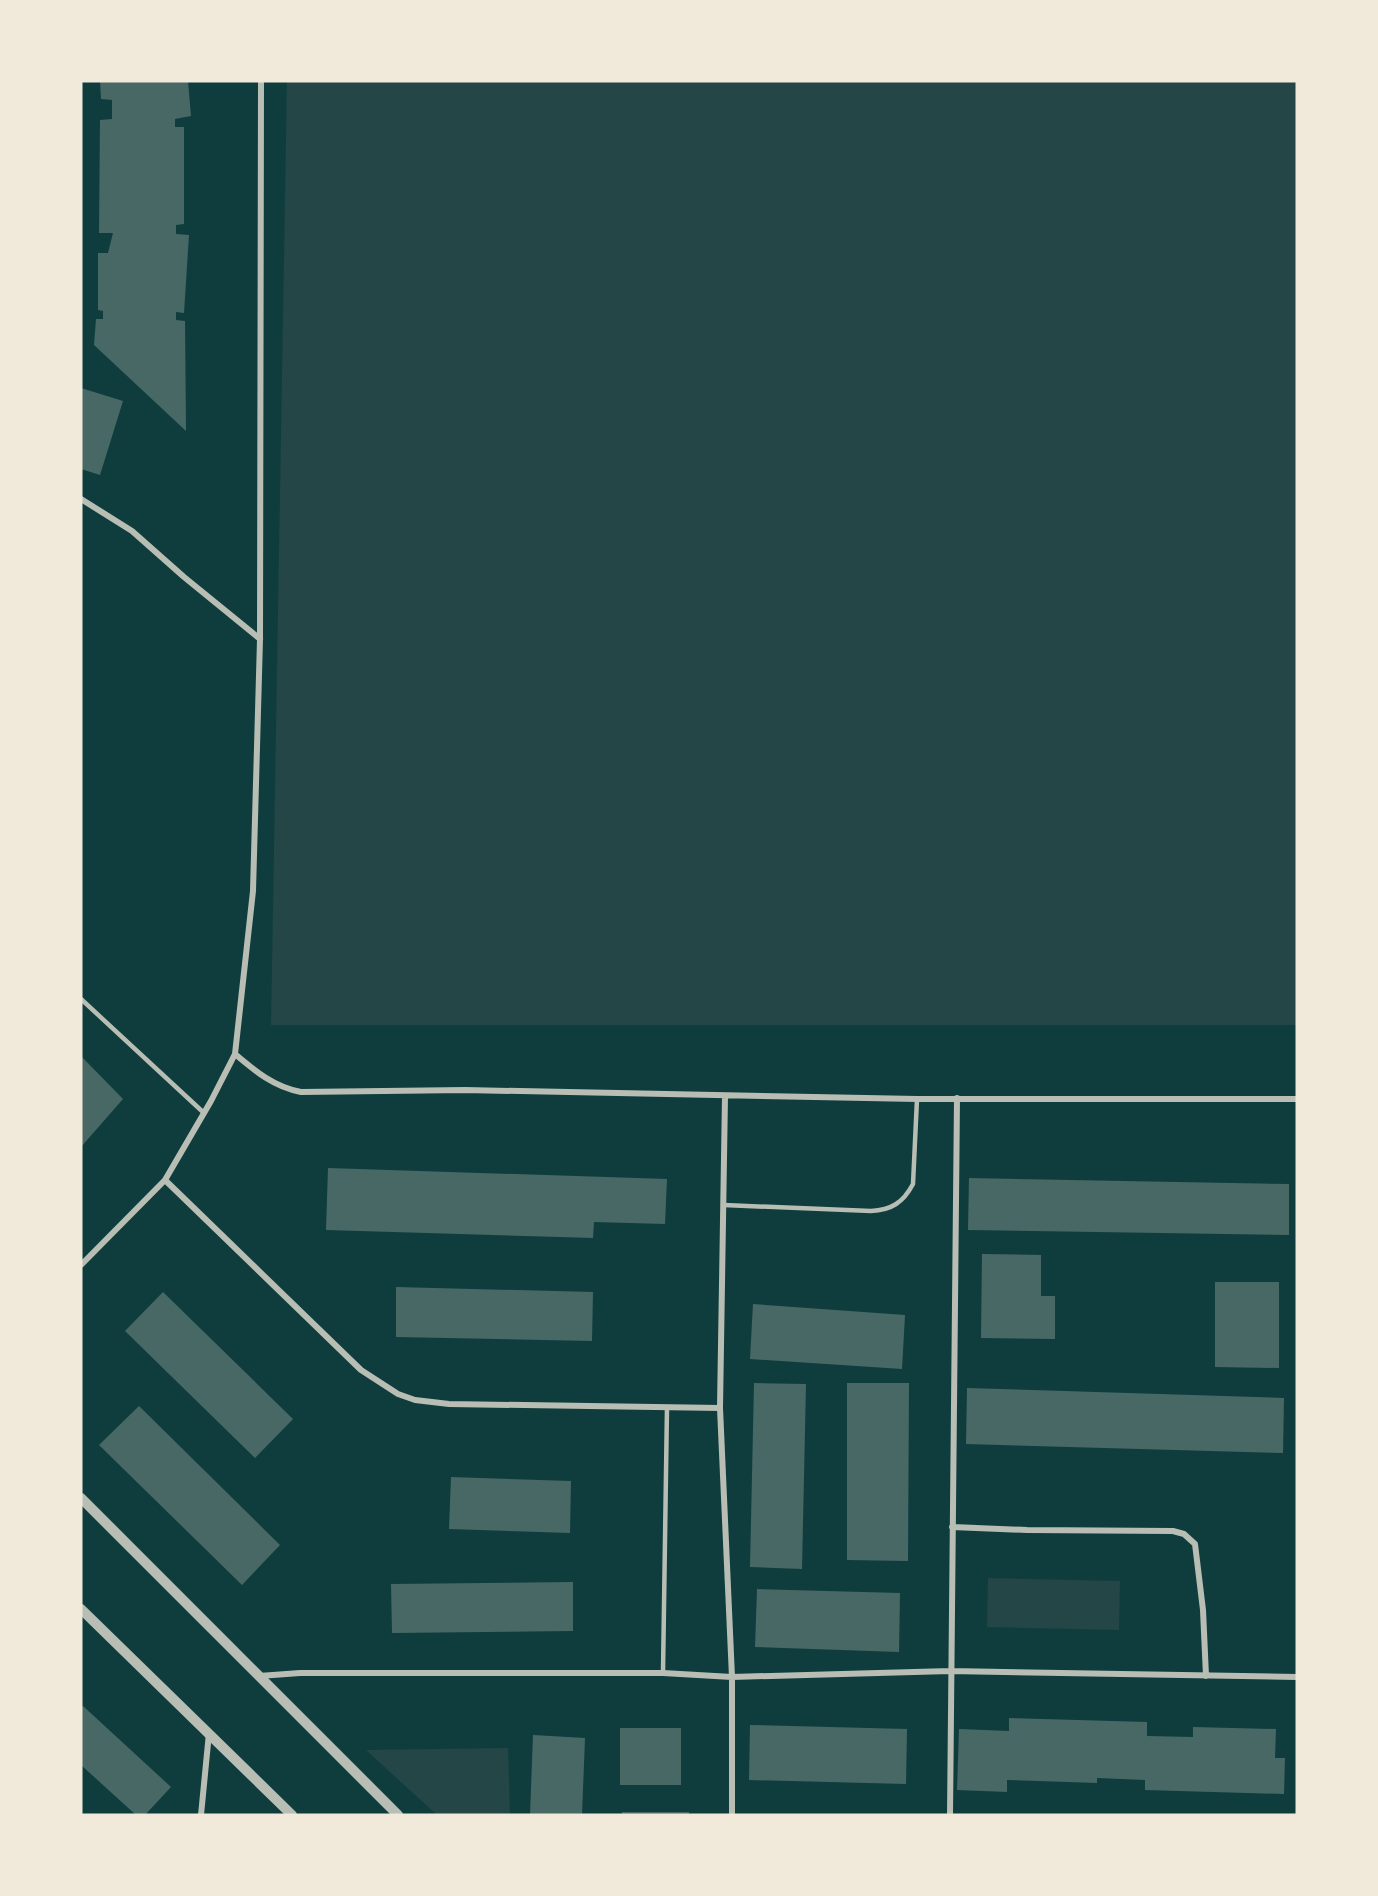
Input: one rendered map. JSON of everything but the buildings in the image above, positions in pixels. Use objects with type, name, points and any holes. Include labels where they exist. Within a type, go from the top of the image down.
[{"type":"street","points":[[81,1265],[165,1180],[235,1054],[253,891],[260,639],[261,81]]},
{"type":"street","points":[[81,499],[132,531],[260,639]]},
{"type":"street","points":[[235,1054],[270,1082],[284,1089],[301,1092],[465,1090],[917,1099],[1297,1099]]},
{"type":"street","points":[[725,1096],[720,1408],[732,1677],[732,1815]]},
{"type":"street","points":[[950,1815],[957,1098]]},
{"type":"street","points":[[165,1180],[361,1370],[398,1394],[415,1400],[448,1404],[720,1408]]},
{"type":"street","points":[[81,1498],[398,1815]]},
{"type":"street","points":[[952,1527],[1173,1531],[1184,1534],[1195,1544],[1203,1610],[1206,1676]]},
{"type":"street","points":[[82,1613],[209,1732],[292,1815]]},
{"type":"street","points":[[258,1676],[300,1673],[663,1673],[732,1677],[950,1671],[1297,1677]]},
{"type":"street","points":[[201,1815],[209,1732]]},
{"type":"lane","points":[[81,999],[204,1113]]},
{"type":"lane","points":[[724,1205],[871,1210],[884,1210],[896,1205],[906,1196],[913,1184],[917,1099]]},
{"type":"lane","points":[[663,1673],[667,1407]]},
{"type":"shaded area","points":[[287,81],[1297,81],[1297,1025],[271,1025]]},
{"type":"shaded area","points":[[988,1578],[1120,1581],[1119,1630],[987,1627]]},
{"type":"shaded area","points":[[508,1748],[510,1815],[437,1815],[366,1750]]}]
